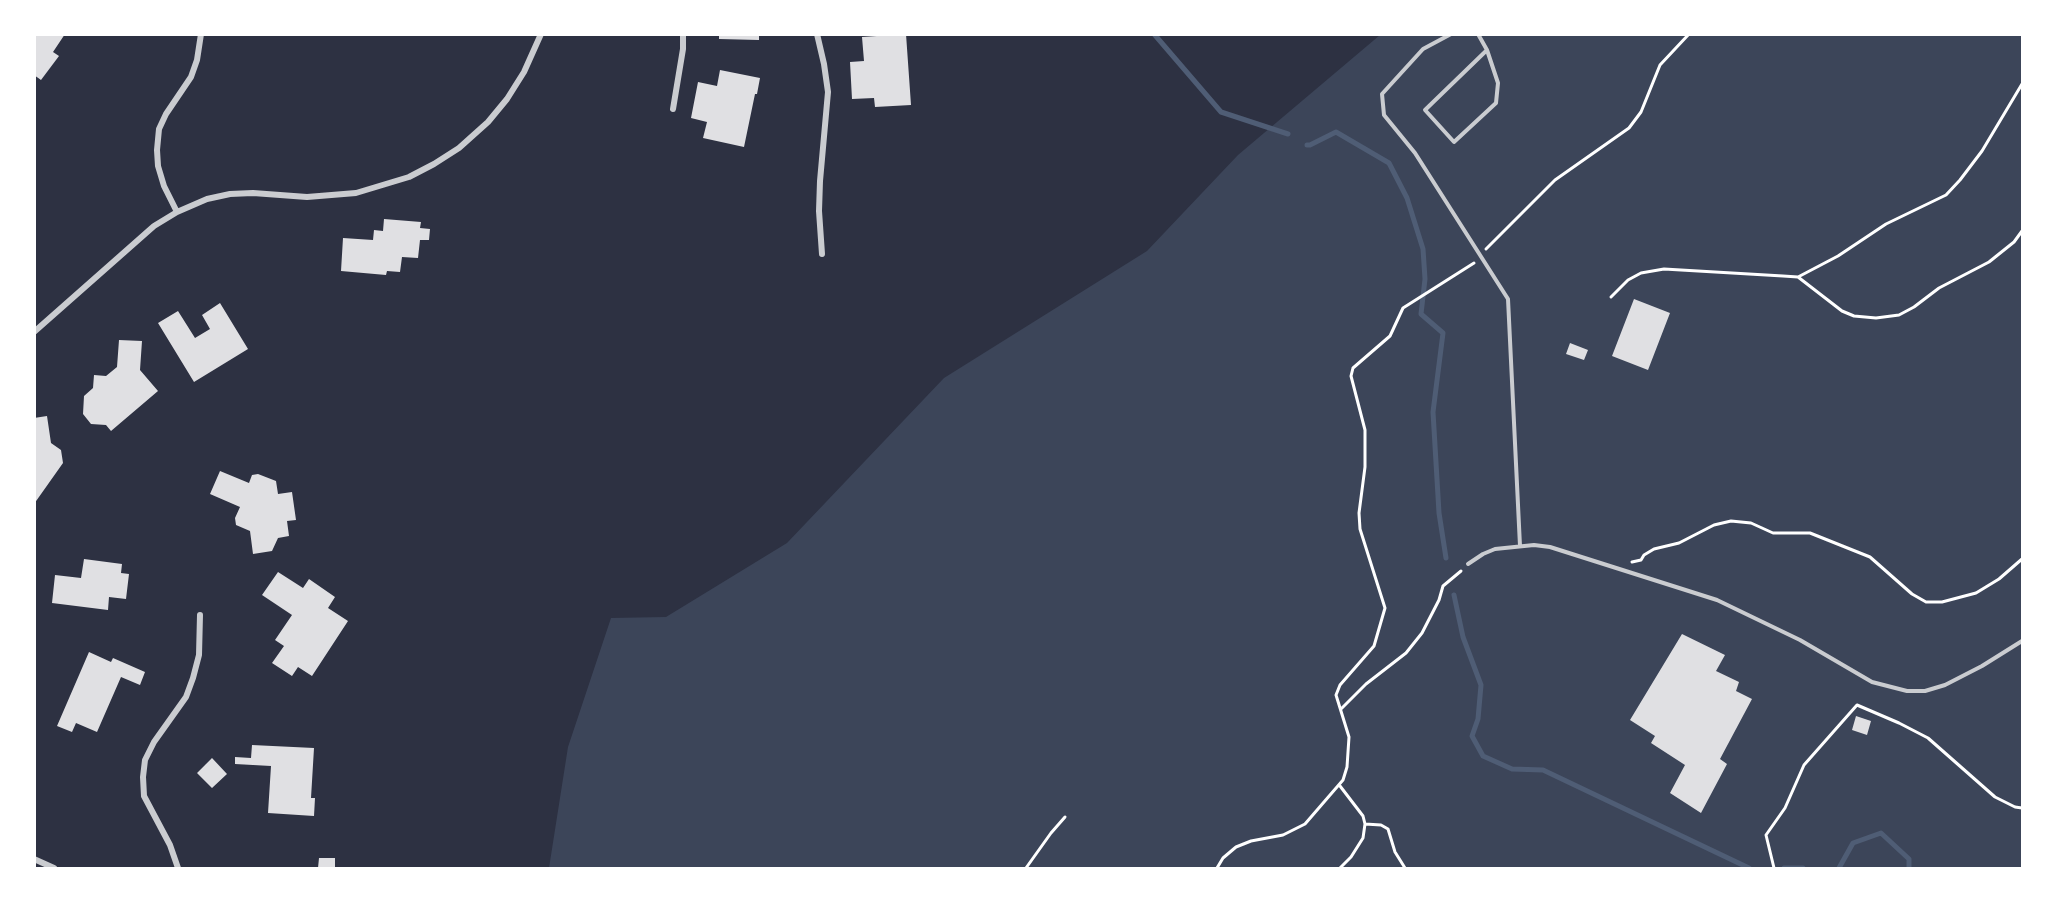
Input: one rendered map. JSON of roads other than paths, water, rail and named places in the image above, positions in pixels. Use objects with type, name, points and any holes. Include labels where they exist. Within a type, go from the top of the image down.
[{"type":"street","points":[[177,212],[164,186],[159,166],[157,150],[159,129],[166,114],[191,77],[197,60],[201,34]]},
{"type":"street","points":[[34,332],[154,226],[177,212],[207,199],[230,194],[253,193],[307,197],[365,191],[409,177],[434,164],[459,147],[488,122],[507,99],[524,72],[541,34]]},
{"type":"street","points":[[673,109],[683,49],[683,34]]},
{"type":"street","points":[[817,34],[828,93],[820,181],[819,211],[822,254]]},
{"type":"street","points":[[178,868],[170,845],[144,796],[143,777],[145,760],[154,742],[186,697],[193,678],[199,655],[200,615]]},
{"type":"street","points":[[34,859],[54,868]]},
{"type":"lane","points":[[1451,34],[1424,49],[1382,94],[1384,115],[1414,153],[1508,299],[1520,546]]},
{"type":"lane","points":[[1478,34],[1487,50],[1498,83],[1496,104],[1454,142],[1425,110],[1487,50]]},
{"type":"lane","points":[[1468,564],[1495,549],[1534,545],[1550,547],[1717,600],[1800,640],[1872,682],[1906,691],[1925,691],[1945,685],[1982,666],[2022,641]]},
{"type":"waterway","points":[[1154,34],[1221,112],[1288,134]]},
{"type":"waterway","points":[[1307,145],[1336,132],[1389,163],[1407,198],[1423,249],[1425,279],[1421,314],[1443,333],[1433,412],[1439,513],[1446,558]]},
{"type":"waterway","points":[[1454,595],[1463,637],[1481,685],[1478,719],[1472,736],[1483,756],[1512,769],[1543,770],[1749,868]]},
{"type":"waterway","points":[[1839,868],[1853,843],[1881,833],[1909,859],[1909,868]]},
{"type":"waterway","points":[[1784,868],[1803,868]]}]
